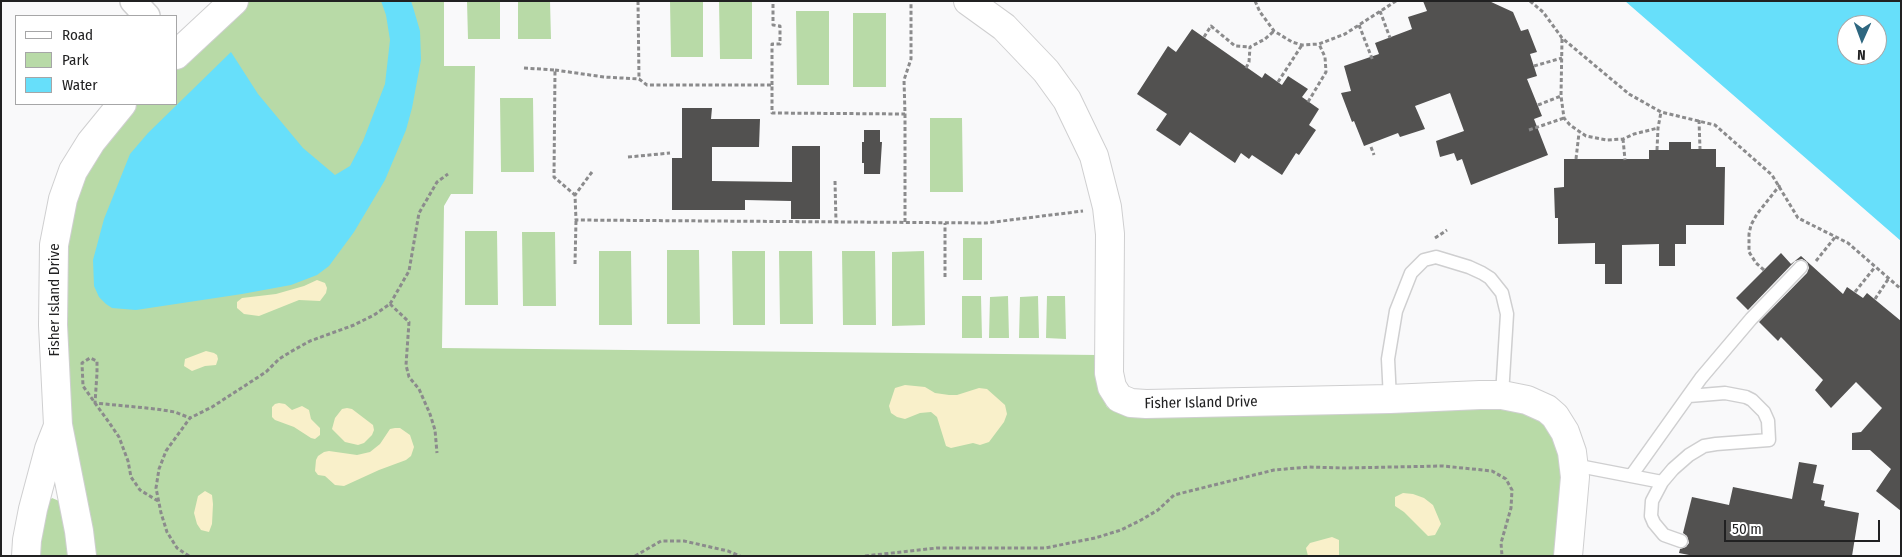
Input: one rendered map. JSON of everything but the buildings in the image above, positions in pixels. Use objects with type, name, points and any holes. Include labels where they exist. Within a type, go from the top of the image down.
[{"type":"street","points":[[133,1],[147,15]]},
{"type":"street","points":[[178,50],[234,1]]},
{"type":"street","name":"Fisher Island Drive","points":[[968,1],[1004,27],[1046,70],[1067,100],[1094,156],[1108,214],[1111,331],[1109,373],[1112,387],[1120,398],[1131,404],[1390,399],[1480,394],[1502,395],[1527,400],[1547,409],[1554,416],[1565,432],[1572,452],[1574,502],[1568,556]]},
{"type":"street","name":"Fisher Island Drive","points":[[82,556],[79,531],[58,425],[53,325],[53,257],[63,199],[73,172],[91,142],[121,105]]},
{"type":"street","name":"Fisher Island Drive","points":[[26,556],[29,526],[49,449],[58,425]]},
{"type":"street","points":[[38,490],[71,490]]},
{"type":"lane","points":[[1390,399],[1389,351],[1396,311],[1411,273],[1424,260],[1436,257],[1482,273],[1490,278],[1502,293],[1507,314],[1502,395]]},
{"type":"lane","points":[[1631,476],[1701,378],[1751,319],[1806,267]]},
{"type":"lane","points":[[1681,541],[1664,535],[1651,516],[1652,501],[1662,482],[1689,455],[1704,446],[1770,440],[1768,420],[1764,412],[1746,396],[1725,393],[1689,396]]},
{"type":"lane","points":[[1574,465],[1662,482]]},
{"type":"path","points":[[638,1],[639,79]]},
{"type":"path","points":[[773,1],[773,25],[780,26],[780,44],[772,44],[772,113],[906,114]]},
{"type":"path","points":[[904,222],[906,114],[904,80],[910,58],[911,1]]},
{"type":"path","points":[[1255,1],[1260,12],[1274,31],[1292,42],[1302,45],[1319,44],[1332,40],[1396,1]]},
{"type":"path","points":[[1530,1],[1543,12],[1562,38],[1629,94],[1661,112],[1715,125],[1772,175],[1780,185],[1798,218],[1848,243],[1901,289]]},
{"type":"path","points":[[1380,11],[1390,38]]},
{"type":"path","points":[[1359,25],[1373,61]]},
{"type":"path","points":[[1204,37],[1211,26],[1234,46],[1250,47],[1265,39],[1274,31]]},
{"type":"path","points":[[1562,38],[1561,96],[1564,118],[1579,133],[1596,139],[1623,139],[1658,128]]},
{"type":"path","points":[[1308,102],[1326,72],[1325,58],[1319,44]]},
{"type":"path","points":[[1278,82],[1302,45]]},
{"type":"path","points":[[1246,68],[1249,62],[1250,47]]},
{"type":"path","points":[[1534,66],[1562,58]]},
{"type":"path","points":[[524,68],[639,79],[647,85],[772,85]]},
{"type":"path","points":[[555,70],[554,177],[575,194]]},
{"type":"path","points":[[1538,105],[1561,96]]},
{"type":"path","points":[[1658,150],[1658,128],[1661,112]]},
{"type":"path","points":[[1529,130],[1564,118]]},
{"type":"path","points":[[1699,120],[1700,149]]},
{"type":"path","points":[[1576,159],[1579,133]]},
{"type":"path","points":[[1623,139],[1625,160]]},
{"type":"path","points":[[1371,147],[1374,155]]},
{"type":"path","points":[[628,157],[670,153]]},
{"type":"path","points":[[574,264],[575,194],[592,172]]},
{"type":"path","points":[[189,556],[177,548],[167,532],[156,488],[159,470],[166,451],[190,418],[212,407],[266,372],[279,359],[310,340],[374,316],[390,304],[409,271],[419,213],[437,182],[448,174]]},
{"type":"path","points":[[835,181],[836,222]]},
{"type":"path","points":[[1764,270],[1756,263],[1749,252],[1749,234],[1757,214],[1780,185]]},
{"type":"path","points":[[576,220],[986,223],[1087,210]]},
{"type":"path","points":[[945,223],[945,277]]},
{"type":"path","points":[[1436,238],[1447,230]]},
{"type":"path","points":[[1806,267],[1836,236]]},
{"type":"path","points":[[1855,292],[1875,266]]},
{"type":"path","points":[[1875,299],[1888,278]]},
{"type":"path","points":[[390,304],[409,322],[406,365],[409,377],[419,389],[430,414],[435,430],[437,452]]},
{"type":"path","points":[[95,402],[98,373],[97,362],[90,358],[82,363],[83,386],[119,437],[128,461],[131,478],[140,490],[159,501]]},
{"type":"path","points":[[95,402],[156,408],[175,412],[190,418]]},
{"type":"path","points":[[865,556],[937,548],[1045,548],[1095,538],[1122,530],[1141,520],[1158,510],[1174,495],[1274,470],[1309,467],[1444,466],[1492,471],[1506,479],[1512,490],[1511,508],[1501,543],[1502,556]]},
{"type":"path","points":[[635,556],[661,541],[684,541],[728,551],[740,556]]},
{"type":"green space","points":[[244,1],[444,1],[444,66],[475,66],[473,194],[451,194],[444,206],[442,348],[1098,355],[1101,394],[1107,407],[1123,413],[1496,403],[1542,417],[1556,436],[1566,467],[1558,556],[87,556],[68,408],[63,223],[80,170],[131,105],[178,105],[178,62]]},
{"type":"green space","points":[[467,1],[500,1],[500,39],[468,39]]},
{"type":"green space","points":[[518,1],[550,1],[551,39],[518,39]]},
{"type":"green space","points":[[670,1],[703,1],[703,57],[671,57]]},
{"type":"green space","points":[[719,1],[752,1],[752,59],[720,59]]},
{"type":"green space","points":[[796,11],[829,11],[829,85],[797,85]]},
{"type":"green space","points":[[853,13],[886,13],[886,87],[853,87]]},
{"type":"green space","points":[[500,98],[533,98],[534,172],[501,172]]},
{"type":"green space","points":[[930,118],[962,118],[963,192],[930,192]]},
{"type":"green space","points":[[465,231],[497,231],[498,305],[465,305]]},
{"type":"green space","points":[[522,232],[555,232],[556,306],[523,306]]},
{"type":"green space","points":[[963,238],[982,238],[982,280],[963,280]]},
{"type":"green space","points":[[667,250],[699,250],[700,324],[667,324]]},
{"type":"green space","points":[[599,251],[631,251],[632,325],[599,325]]},
{"type":"green space","points":[[732,251],[765,251],[765,325],[733,325]]},
{"type":"green space","points":[[779,251],[812,251],[813,324],[780,324]]},
{"type":"green space","points":[[842,251],[875,251],[876,325],[843,325]]},
{"type":"green space","points":[[924,251],[925,325],[892,326],[892,252]]},
{"type":"green space","points":[[962,296],[981,296],[982,338],[962,338]]},
{"type":"green space","points":[[1008,296],[1009,338],[989,338],[990,297]]},
{"type":"green space","points":[[1038,296],[1039,338],[1019,338],[1020,297]]},
{"type":"green space","points":[[1047,296],[1065,296],[1066,339],[1046,338]]},
{"type":"green space","points":[[52,498],[64,503],[72,556],[36,556],[46,504]]},
{"type":"sand","points":[[317,280],[325,283],[327,288],[320,301],[299,300],[259,316],[244,314],[237,308],[237,302],[242,298],[276,294]]},
{"type":"sand","points":[[206,351],[217,355],[216,365],[205,366],[192,371],[184,366],[185,359]]},
{"type":"sand","points":[[905,385],[925,387],[935,393],[949,395],[957,395],[979,388],[987,389],[1005,405],[1007,414],[1004,422],[989,442],[980,445],[973,443],[951,448],[946,446],[937,417],[931,412],[920,413],[905,419],[891,413],[889,406],[895,388]]},
{"type":"sand","points":[[279,403],[285,404],[292,410],[302,406],[309,410],[311,419],[320,428],[320,435],[315,439],[311,438],[294,427],[275,420],[272,417],[272,407]]},
{"type":"sand","points":[[342,409],[352,409],[373,425],[372,435],[364,443],[358,445],[345,442],[332,429],[335,418]]},
{"type":"sand","points":[[400,428],[410,435],[414,447],[411,456],[406,460],[344,486],[335,485],[325,476],[318,475],[315,471],[316,460],[324,452],[357,455],[370,452],[380,444],[390,429]]},
{"type":"sand","points":[[205,491],[212,495],[213,504],[212,524],[209,532],[201,530],[194,513],[198,496]]},
{"type":"sand","points":[[1403,493],[1424,498],[1433,505],[1441,524],[1435,535],[1428,536],[1404,512],[1395,506],[1395,497]]},
{"type":"sand","points":[[1332,537],[1339,540],[1339,556],[1308,556],[1306,548],[1310,543]]},
{"type":"water","points":[[381,1],[411,1],[420,31],[421,60],[412,108],[406,130],[385,180],[354,232],[329,266],[317,275],[291,285],[242,294],[136,310],[112,308],[106,304],[99,297],[94,286],[93,260],[104,219],[130,154],[148,133],[231,52],[258,94],[303,148],[335,175],[350,166],[363,141],[385,84],[390,40],[386,15]]},
{"type":"water","points":[[1625,1],[1901,1],[1901,241]]}]
